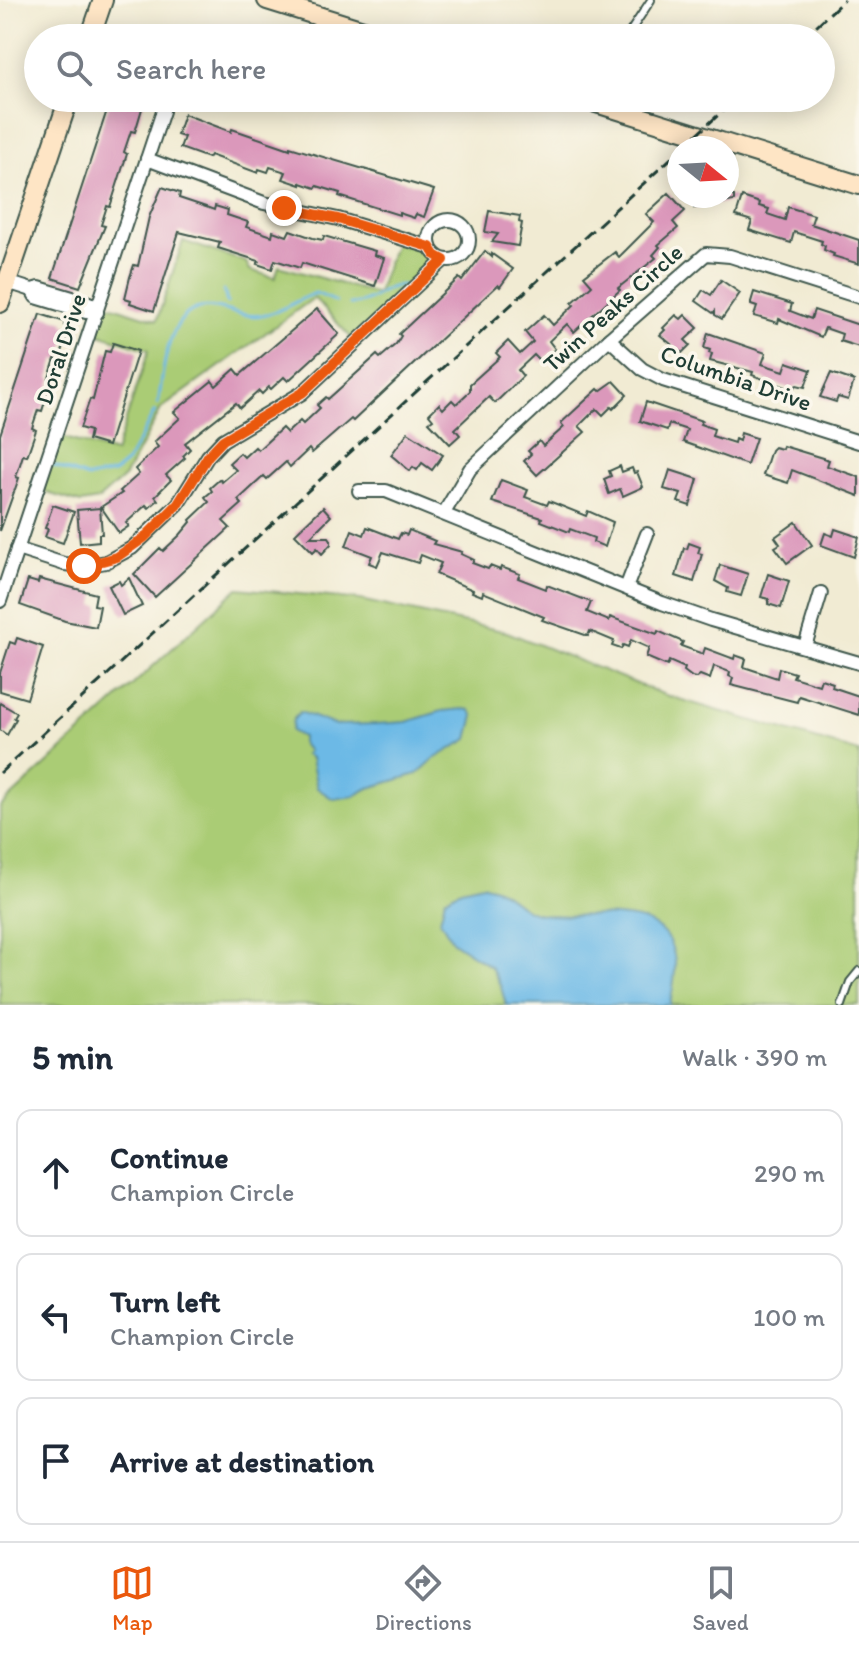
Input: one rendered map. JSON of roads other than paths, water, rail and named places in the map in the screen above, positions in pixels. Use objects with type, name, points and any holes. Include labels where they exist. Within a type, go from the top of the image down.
[{"type":"main road","points":[[95,24],[103,0]]},
{"type":"main road","points":[[267,0],[344,24]]},
{"type":"main road","points":[[0,303],[64,112]]},
{"type":"main road","points":[[626,112],[859,185]]},
{"type":"street","name":"Doral Drive","points":[[0,601],[163,112]]},
{"type":"street","points":[[147,159],[264,203],[338,219],[430,247]]},
{"type":"street","points":[[17,549],[79,566],[100,564],[124,553],[173,510],[208,456],[223,440],[302,393],[444,260],[457,258],[467,249],[469,236],[462,224],[450,219],[437,223],[429,233],[430,247],[435,255],[444,260]]},
{"type":"street","name":"Twin Peaks Circle","points":[[444,513],[470,469],[609,339],[706,254],[730,256],[859,297]]},
{"type":"street","points":[[7,282],[89,303],[97,312]]},
{"type":"street","name":"Columbia Drive","points":[[609,339],[642,369],[663,380],[859,442]]},
{"type":"street","points":[[359,491],[386,491],[502,540],[711,620],[859,663]]},
{"type":"street","points":[[626,588],[647,534]]},
{"type":"street","points":[[805,646],[821,593]]},
{"type":"lane","points":[[635,24],[651,0]]},
{"type":"lane","points":[[842,1005],[850,982],[859,971]]},
{"type":"water","points":[[470,710],[474,716],[468,739],[434,759],[417,774],[369,788],[354,796],[333,799],[317,788],[311,758],[305,755],[308,751],[302,744],[302,737],[291,731],[293,720],[300,712],[335,725],[406,722],[442,711]]},
{"type":"water","points":[[482,884],[541,914],[622,916],[642,920],[658,928],[669,941],[675,962],[670,1005],[506,1005],[491,967],[453,942],[440,920],[445,899],[461,889]]},
{"type":"waterway","points":[[350,304],[365,301],[396,286],[403,285],[408,290]]},
{"type":"waterway","points":[[224,290],[227,303]]},
{"type":"waterway","points":[[158,404],[170,341],[186,315],[199,308],[264,315],[316,293],[336,302]]},
{"type":"waterway","points":[[49,464],[88,478],[114,473],[127,462],[155,411]]},
{"type":"railway","points":[[818,24],[844,0]]},
{"type":"railway","points":[[695,136],[722,112]]},
{"type":"railway","points":[[0,773],[667,162]]}]
